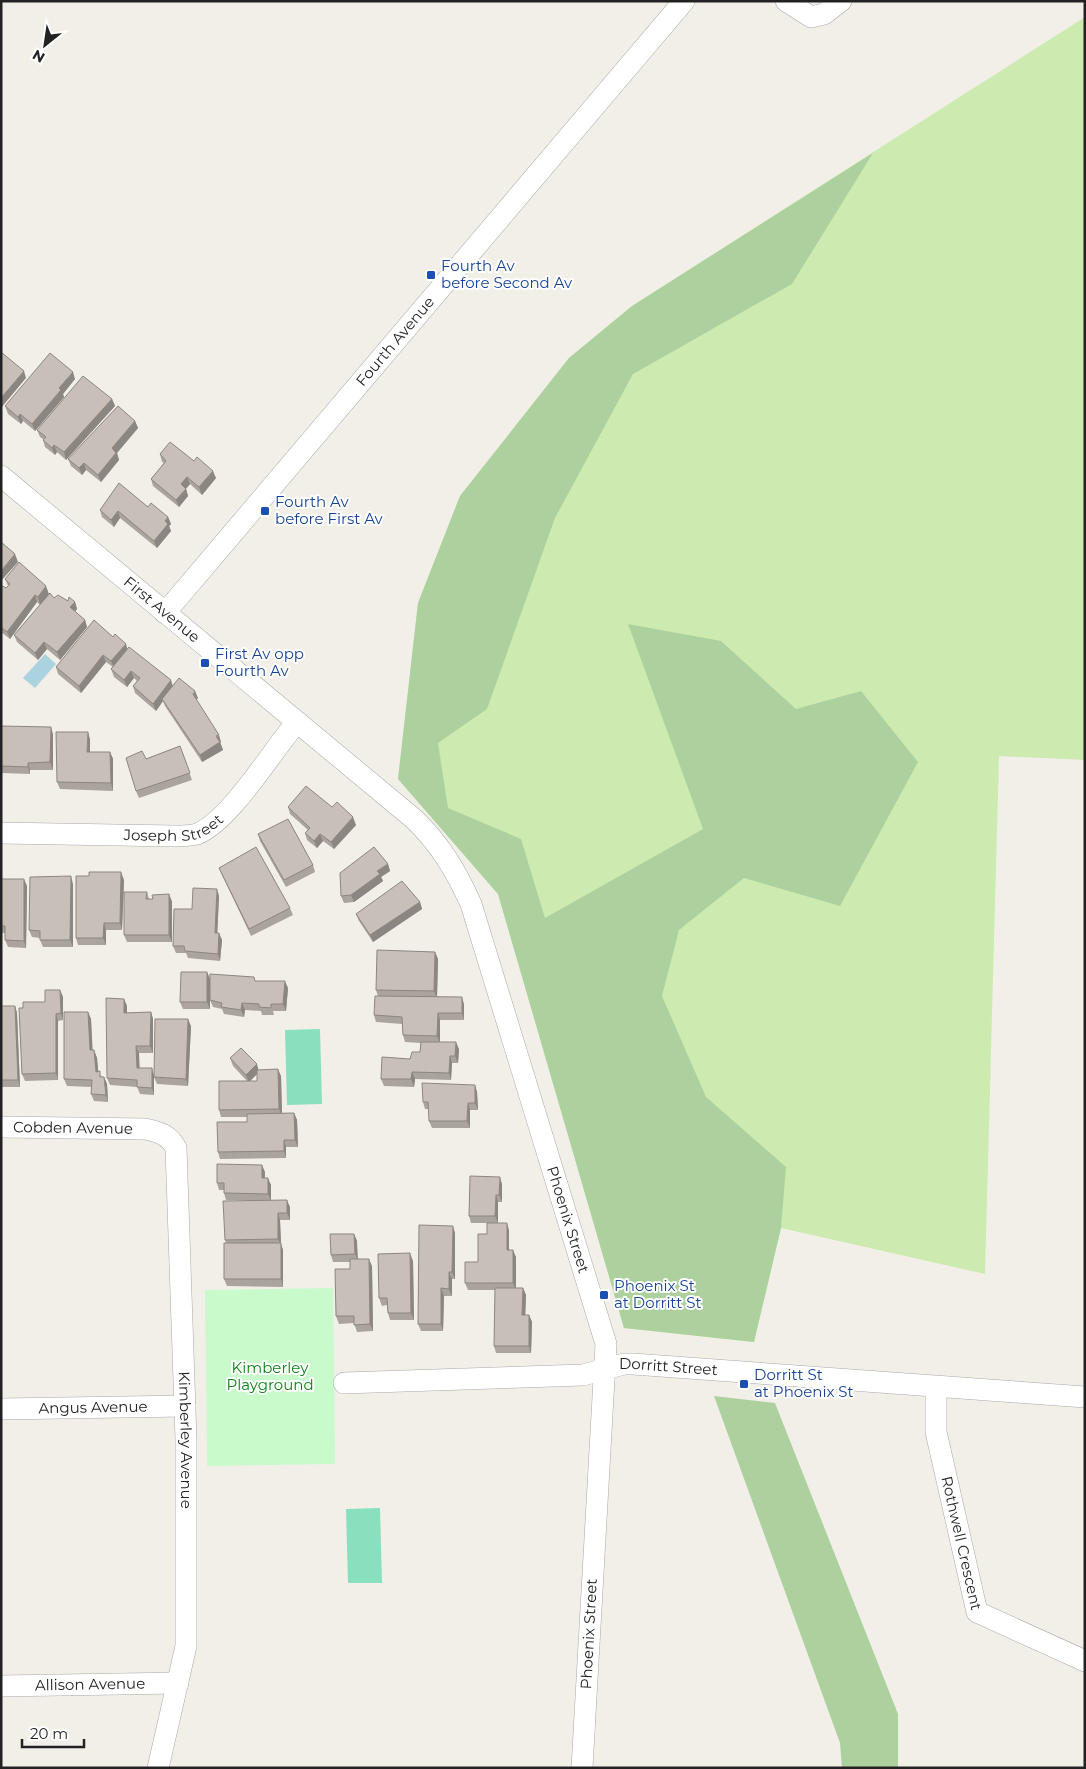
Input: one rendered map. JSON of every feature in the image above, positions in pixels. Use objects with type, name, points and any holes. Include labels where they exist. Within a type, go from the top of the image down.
[{"type":"street","name":"Fourth Avenue","points":[[166,613],[684,1]]},
{"type":"street","points":[[786,1],[811,17],[824,14],[838,5]]},
{"type":"street","name":"First Avenue","points":[[1,476],[414,819]]},
{"type":"street","name":"Joseph Street","points":[[1,833],[174,836],[196,834],[210,826],[227,811],[297,722]]},
{"type":"street","name":"Phoenix Street","points":[[414,819],[433,838],[447,857],[471,904],[606,1344],[582,1768]]},
{"type":"street","name":"Cobden Avenue","points":[[1,1127],[146,1129]]},
{"type":"street","name":"Kimberley Avenue","points":[[146,1129],[158,1131],[171,1138],[176,1148],[185,1406],[186,1646],[158,1768]]},
{"type":"street","name":"Dorritt Street","points":[[344,1383],[583,1374],[633,1364],[1085,1397]]},
{"type":"street","name":"Rothwell Crescent","points":[[936,1387],[936,1432],[976,1612],[1085,1661]]},
{"type":"street","name":"Angus Avenue","points":[[1,1409],[185,1406]]},
{"type":"street","name":"Allison Avenue","points":[[1,1686],[178,1683]]},
{"type":"green space","points":[[1085,17],[1085,760],[999,756],[985,1274],[781,1228],[754,1342],[624,1328],[498,894],[398,779],[418,603],[460,496],[569,358],[632,306]]},
{"type":"green space","points":[[873,153],[792,284],[633,374],[555,518],[487,709],[438,743],[448,808],[521,839],[545,918],[703,829],[628,624],[721,641],[796,709],[861,691],[918,762],[840,906],[744,878],[679,930],[662,996],[706,1097],[786,1167],[781,1228],[754,1342],[624,1328],[498,894],[398,779],[418,603],[460,496],[569,358],[632,306]]},
{"type":"green space","points":[[320,1029],[322,1104],[287,1105],[285,1030]]},
{"type":"green space","name":"Kimberley Playground","points":[[333,1288],[335,1464],[207,1466],[205,1290]]},
{"type":"green space","points":[[714,1396],[775,1403],[898,1714],[898,1768],[842,1768],[840,1743]]},
{"type":"green space","points":[[380,1508],[382,1583],[348,1583],[346,1509]]},
{"type":"water","points":[[45,654],[56,664],[35,688],[23,678]]},
{"type":"building","points":[[1,352],[24,371],[1,398]]},
{"type":"building","points":[[50,353],[73,372],[59,388],[61,390],[32,424],[20,414],[18,417],[5,406]]},
{"type":"building","points":[[83,376],[112,399],[64,452],[54,445],[52,448],[43,440],[46,437],[37,430]]},
{"type":"building","points":[[118,406],[135,421],[112,448],[116,453],[98,475],[84,463],[79,468],[68,459]]},
{"type":"building","points":[[170,442],[194,461],[197,457],[213,471],[199,487],[187,477],[181,484],[186,489],[176,500],[151,479],[166,461],[160,454]]},
{"type":"building","points":[[119,483],[148,507],[151,503],[168,517],[165,521],[168,524],[154,541],[118,511],[111,520],[100,510]]},
{"type":"building","points":[[1,542],[15,554],[1,571]]},
{"type":"building","points":[[19,562],[46,586],[38,597],[35,595],[7,632],[1,627],[1,585],[6,588],[10,584],[5,579]]},
{"type":"building","points":[[50,593],[54,598],[58,595],[68,601],[69,597],[75,602],[70,607],[85,620],[57,652],[44,642],[35,653],[14,635]]},
{"type":"building","points":[[94,620],[113,637],[115,634],[126,644],[111,661],[103,655],[79,686],[56,667]]},
{"type":"building","points":[[129,647],[171,680],[153,704],[133,686],[140,678],[131,671],[124,680],[111,669]]},
{"type":"building","points":[[179,678],[195,691],[193,694],[219,735],[216,736],[220,742],[200,755],[162,699]]},
{"type":"building","points":[[1,726],[51,727],[50,762],[28,763],[28,767],[1,766]]},
{"type":"building","points":[[56,732],[88,732],[87,752],[110,752],[111,783],[57,782]]},
{"type":"building","points":[[180,746],[190,773],[136,791],[126,758],[142,751],[146,759]]},
{"type":"building","points":[[306,786],[332,807],[337,802],[353,817],[331,842],[320,834],[314,841],[305,833],[310,828],[288,807]]},
{"type":"building","points":[[288,819],[313,865],[284,880],[258,834]]},
{"type":"building","points":[[256,847],[290,908],[249,929],[219,868]]},
{"type":"building","points":[[374,847],[388,864],[377,871],[380,874],[351,895],[341,896],[340,873]]},
{"type":"building","points":[[89,872],[121,872],[120,923],[104,923],[103,938],[76,938],[76,876],[89,876]]},
{"type":"building","points":[[71,876],[70,940],[40,940],[40,931],[29,930],[30,877]]},
{"type":"building","points":[[1,879],[24,879],[24,941],[5,940],[5,926],[1,926]]},
{"type":"building","points":[[402,881],[420,902],[370,935],[356,914]]},
{"type":"building","points":[[193,888],[217,889],[215,933],[219,933],[218,954],[185,951],[184,946],[173,946],[174,909],[192,909]]},
{"type":"building","points":[[124,892],[147,892],[146,899],[153,899],[152,895],[169,894],[169,935],[124,935]]},
{"type":"building","points":[[377,950],[435,952],[434,991],[376,990]]},
{"type":"building","points":[[181,972],[207,972],[207,1002],[180,1002]]},
{"type":"building","points":[[210,974],[254,977],[255,981],[285,981],[283,1004],[271,1004],[271,1008],[259,1007],[259,1004],[242,1003],[241,1010],[221,1007],[222,1003],[210,1000]]},
{"type":"building","points":[[45,990],[60,990],[61,1013],[56,1014],[56,1073],[22,1074],[19,1008],[23,1008],[23,1002],[45,1002]]},
{"type":"building","points":[[375,996],[462,997],[462,1013],[438,1013],[437,1036],[403,1035],[402,1017],[374,1015]]},
{"type":"building","points":[[106,998],[124,999],[124,1013],[151,1012],[150,1046],[136,1046],[137,1068],[152,1068],[152,1088],[137,1087],[137,1080],[107,1078]]},
{"type":"building","points":[[1,1006],[15,1006],[18,1080],[1,1080]]},
{"type":"building","points":[[64,1012],[88,1012],[90,1050],[94,1050],[96,1072],[100,1071],[100,1077],[104,1077],[106,1095],[91,1094],[92,1080],[64,1079]]},
{"type":"building","points":[[155,1019],[188,1019],[186,1079],[154,1077]]},
{"type":"building","points":[[421,1042],[456,1042],[455,1056],[450,1056],[449,1073],[412,1072],[411,1079],[381,1079],[382,1057],[410,1059],[412,1052],[420,1052]]},
{"type":"building","points":[[241,1048],[257,1064],[246,1075],[230,1058]]},
{"type":"building","points":[[278,1069],[279,1109],[219,1110],[219,1081],[257,1081],[257,1070]]},
{"type":"building","points":[[422,1083],[475,1085],[475,1103],[468,1103],[467,1121],[429,1121],[428,1102],[423,1102]]},
{"type":"building","points":[[294,1113],[295,1140],[284,1140],[284,1151],[218,1152],[217,1122],[247,1122],[247,1114]]},
{"type":"building","points":[[217,1164],[262,1165],[262,1178],[268,1178],[268,1194],[224,1193],[224,1183],[217,1183]]},
{"type":"building","points":[[470,1176],[500,1177],[499,1195],[496,1195],[495,1216],[469,1216]]},
{"type":"building","points":[[287,1200],[287,1213],[278,1213],[278,1239],[225,1240],[223,1201]]},
{"type":"building","points":[[487,1223],[507,1223],[507,1250],[513,1250],[513,1283],[465,1283],[465,1262],[478,1262],[478,1234],[487,1234]]},
{"type":"building","points":[[419,1225],[453,1226],[452,1272],[449,1272],[449,1289],[441,1288],[441,1324],[418,1324]]},
{"type":"building","points":[[330,1234],[354,1234],[355,1254],[331,1255]]},
{"type":"building","points":[[224,1243],[281,1243],[281,1279],[224,1279]]},
{"type":"building","points":[[410,1253],[411,1313],[388,1313],[387,1298],[379,1298],[378,1254]]},
{"type":"building","points":[[350,1259],[369,1259],[370,1324],[354,1325],[354,1316],[336,1316],[335,1269],[350,1269]]},
{"type":"building","points":[[495,1288],[523,1288],[522,1315],[529,1315],[529,1346],[494,1346]]},
{"type":"place","name":"Fourth Av before Second Av","points":[[431,275]]},
{"type":"place","name":"Fourth Av before First Av","points":[[265,511]]},
{"type":"place","name":"First Av opp Fourth Av","points":[[205,663]]},
{"type":"place","name":"Phoenix St at Dorritt St","points":[[604,1295]]},
{"type":"place","name":"Dorritt St at Phoenix St","points":[[744,1384]]}]
